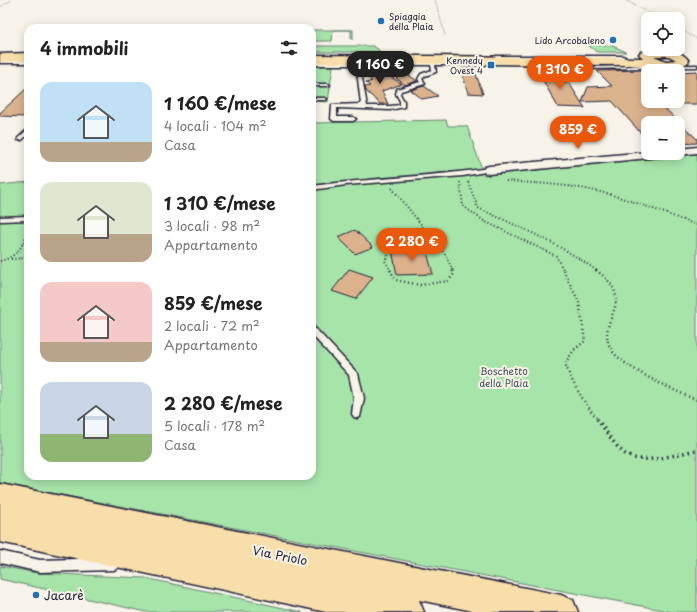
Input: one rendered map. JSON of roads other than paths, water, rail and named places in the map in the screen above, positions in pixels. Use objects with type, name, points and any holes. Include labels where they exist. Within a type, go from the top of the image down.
[{"type":"main road","points":[[316,59],[399,61],[548,60],[623,57],[650,53],[647,56],[649,59],[664,58],[675,64],[690,59]]},
{"type":"main road","points":[[0,58],[24,58]]},
{"type":"main road","points":[[548,60],[573,62],[636,61],[664,58]]},
{"type":"main road","name":"Via Priolo","points":[[0,498],[561,612]]},
{"type":"main road","points":[[0,527],[407,612]]},
{"type":"street","points":[[685,151],[697,150]]},
{"type":"street","points":[[489,170],[641,156]]},
{"type":"lane","points":[[316,56],[431,58],[623,57]]},
{"type":"lane","points":[[316,64],[573,62],[587,68],[697,66]]},
{"type":"lane","points":[[353,119],[334,119],[334,106],[390,108],[402,106],[402,101],[398,94],[399,90],[423,83],[420,79],[423,75],[434,71],[433,64]]},
{"type":"lane","points":[[359,72],[364,106]]},
{"type":"lane","points":[[316,85],[328,85]]},
{"type":"lane","points":[[316,99],[325,99]]},
{"type":"lane","points":[[316,187],[346,183],[463,174],[489,170]]},
{"type":"lane","points":[[0,220],[24,218]]},
{"type":"lane","points":[[316,334],[353,374],[359,398],[357,414]]},
{"type":"lane","points":[[0,557],[40,566],[172,563]]},
{"type":"place","name":"Spiaggia della Plaia","points":[[381,21]]},
{"type":"place","name":"Lido Arcobaleno","points":[[613,40]]},
{"type":"place","name":"Kennedy Ovest 4","points":[[491,65]]},
{"type":"place","name":"Jacarè","points":[[36,595]]},
{"type":"park label","name":"Boschetto della Plaia","points":[[504,376]]}]
